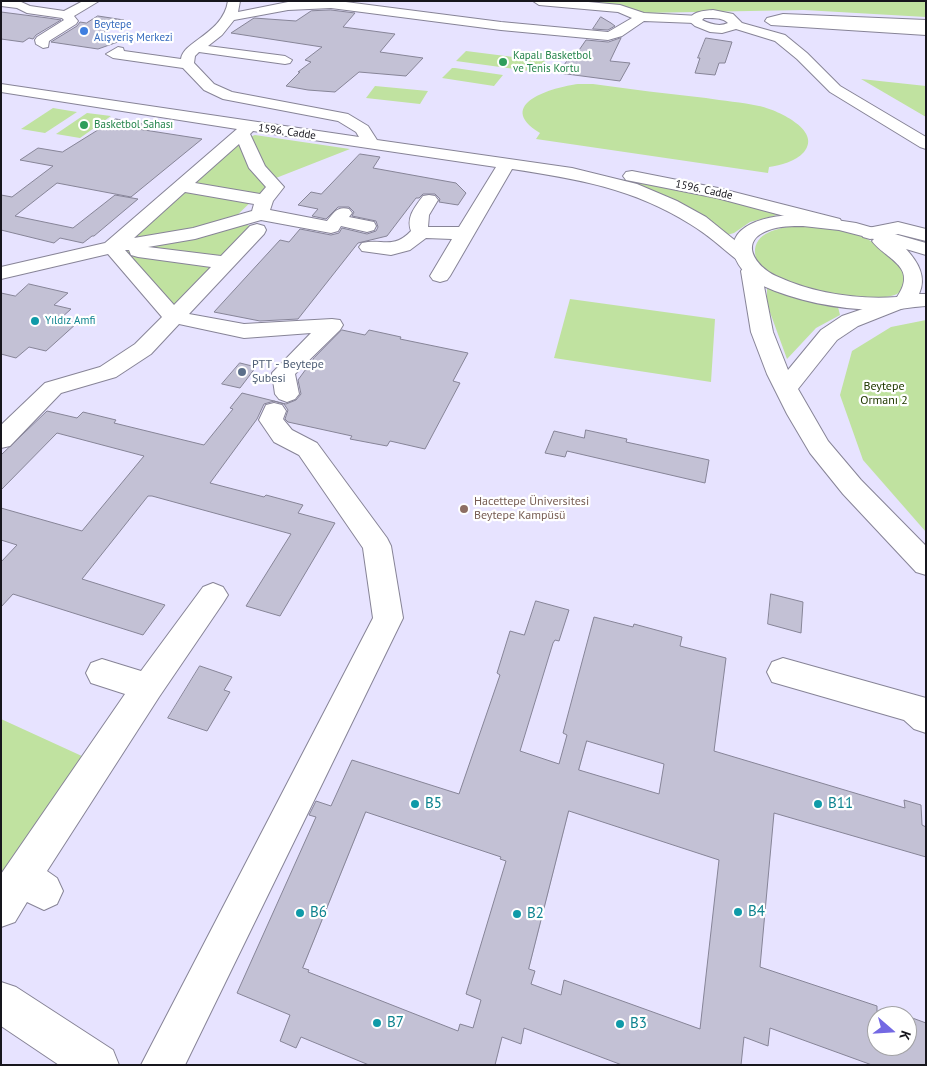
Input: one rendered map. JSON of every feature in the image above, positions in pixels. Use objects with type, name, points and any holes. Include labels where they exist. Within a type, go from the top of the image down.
[{"type":"street","points":[[25,7],[37,1]]},
{"type":"street","points":[[66,15],[93,1]]},
{"type":"street","points":[[230,17],[234,1]]},
{"type":"street","points":[[539,1],[620,9],[642,17],[696,18]]},
{"type":"street","points":[[1,2],[20,5],[27,9],[66,15],[72,20],[42,40],[43,44]]},
{"type":"street","points":[[732,21],[727,28],[702,26],[695,21],[698,2],[732,21],[780,38],[802,56],[835,89],[926,144]]},
{"type":"street","points":[[187,64],[188,54],[200,41],[230,17],[288,6],[332,4],[514,28],[608,36],[622,32],[642,17]]},
{"type":"street","points":[[514,28],[523,17]]},
{"type":"street","points":[[771,21],[783,18],[926,24]]},
{"type":"street","points":[[771,21],[788,38],[786,44]]},
{"type":"street","points":[[771,21],[926,30]]},
{"type":"street","points":[[200,41],[255,43]]},
{"type":"street","points":[[200,41],[284,60]]},
{"type":"street","points":[[118,51],[113,54],[187,64],[209,87],[228,96],[343,117],[362,129],[372,144]]},
{"type":"street","name":"1596. Cadde","points":[[6,96],[76,100],[140,114],[246,130],[372,144],[572,173],[631,188],[671,204],[699,221],[747,263],[782,287],[822,297],[863,303],[915,301],[911,294],[914,285],[912,269],[880,229]]},
{"type":"street","points":[[1,440],[53,388],[108,372],[143,349],[226,263],[263,217],[275,187],[256,168],[246,130],[112,247]]},
{"type":"street","points":[[440,276],[507,163]]},
{"type":"street","name":"1596. Cadde","points":[[572,173],[608,174],[647,179],[718,193],[833,223]]},
{"type":"street","points":[[180,186],[263,217],[331,227],[340,217],[367,226]]},
{"type":"street","points":[[420,232],[417,218],[429,200]]},
{"type":"street","points":[[1,273],[112,247],[195,233],[263,217]]},
{"type":"street","name":"1596. Cadde","points":[[747,263],[744,239],[750,232],[765,225],[792,220],[880,229],[926,249]]},
{"type":"street","points":[[880,229],[898,228],[926,235]]},
{"type":"street","points":[[420,232],[437,234],[465,232]]},
{"type":"street","points":[[368,247],[385,250],[400,248],[413,241],[420,232]]},
{"type":"street","points":[[112,247],[226,263]]},
{"type":"street","points":[[112,247],[174,317],[244,331],[332,325],[283,373],[280,402],[270,420],[283,436],[308,449],[377,546],[388,618],[162,1065]]},
{"type":"street","points":[[747,263],[758,301],[762,332],[778,374],[799,414],[819,447],[852,487],[926,564]]},
{"type":"street","points":[[786,388],[829,336],[850,321],[915,301]]},
{"type":"street","points":[[1,908],[33,884],[148,687],[213,595]]},
{"type":"street","points":[[783,672],[914,708],[926,718]]},
{"type":"street","points":[[102,673],[148,687]]},
{"type":"street","points":[[1,1002],[98,1065]]},
{"type":"shaded area","name":"Hacettepe Üniversitesi Beytepe Kampüsü","points":[[1,1],[926,1],[926,1065],[1,1065]]},
{"type":"green space","points":[[554,1],[926,1],[926,17],[804,10],[642,13],[635,10]]},
{"type":"green space","name":"Kapalı Basketbol ve Tenis Kortu","points":[[466,51],[545,61],[537,72],[456,61]]},
{"type":"green space","points":[[452,68],[503,75],[494,86],[442,78]]},
{"type":"green space","points":[[861,79],[926,86],[926,117]]},
{"type":"green space","points":[[578,84],[593,84],[759,106],[775,111],[795,122],[807,136],[808,144],[804,152],[796,158],[769,167],[768,173],[536,139],[540,133],[527,123],[523,114],[525,106],[532,99],[543,93]]},
{"type":"green space","points":[[375,86],[428,91],[420,104],[366,98]]},
{"type":"green space","name":"Basketbol Sahası","points":[[53,108],[77,112],[45,133],[21,129]]},
{"type":"green space","name":"Basketbol Sahası","points":[[87,113],[111,116],[80,138],[56,134]]},
{"type":"green space","points":[[255,135],[350,149],[276,178],[233,219],[252,227],[174,309],[123,253],[123,241],[244,139]]},
{"type":"green space","points":[[612,178],[671,187],[785,213],[750,222],[734,233],[727,235],[701,215],[673,200]]},
{"type":"green space","points":[[795,226],[818,227],[852,233],[873,242],[888,252],[903,266],[906,287],[897,294],[885,297],[850,297],[810,290],[766,272],[760,266],[755,256],[759,240],[769,232]]},
{"type":"green space","points":[[767,286],[784,294],[838,307],[840,315],[816,328],[787,359],[767,304]]},
{"type":"green space","points":[[570,299],[715,319],[711,382],[554,358]]},
{"type":"green space","name":"Beytepe Ormanı 2","points":[[926,320],[926,532],[863,460],[840,395],[852,351],[891,327]]},
{"type":"green space","points":[[1,719],[84,757],[1,888]]},
{"type":"building","points":[[331,10],[355,13],[343,27],[395,34],[380,52],[423,58],[406,76],[359,72],[335,92],[308,90],[286,86],[300,72],[298,72],[311,62],[305,60],[322,47],[231,33],[254,18],[296,21],[311,11]]},
{"type":"building","points":[[1,12],[61,20],[36,35],[33,39],[29,38],[23,42],[1,39]]},
{"type":"building","name":"Beytepe Alışveriş Merkezi","points":[[98,16],[124,20],[101,34],[129,38],[98,49],[51,42],[77,26],[80,22],[86,23]]},
{"type":"building","points":[[601,17],[615,26],[608,30],[593,29]]},
{"type":"building","points":[[621,38],[610,61],[630,63],[620,81],[559,73],[570,56],[575,56],[586,40],[608,42]]},
{"type":"building","points":[[706,38],[732,42],[725,63],[719,63],[715,75],[695,73],[700,58],[698,58]]},
{"type":"building","points":[[116,119],[145,124],[138,129],[202,139],[131,197],[57,183],[15,216],[73,228],[115,195],[138,199],[83,243],[60,238],[54,243],[1,230],[1,195],[12,197],[53,166],[20,160],[38,148],[62,152]]},
{"type":"building","points":[[360,154],[380,157],[373,168],[456,183],[466,193],[458,205],[439,202],[440,199],[435,194],[423,194],[416,198],[387,236],[358,243],[298,319],[260,321],[214,312],[280,240],[289,242],[300,229],[331,235],[339,233],[342,228],[367,234],[376,231],[378,227],[376,221],[352,216],[354,212],[349,207],[338,207],[326,219],[312,216],[318,209],[298,205],[311,192],[321,194]]},
{"type":"building","name":"Yıldız Amfi","points":[[29,284],[68,293],[54,305],[71,309],[60,319],[77,323],[46,351],[29,347],[16,358],[1,354],[1,293],[15,296]]},
{"type":"building","points":[[342,330],[365,335],[369,330],[401,337],[400,339],[468,353],[453,381],[460,383],[425,449],[390,441],[387,446],[350,439],[352,436],[288,422],[285,419],[288,410],[284,404],[274,401],[286,404],[296,400],[301,394],[298,380],[314,358]]},
{"type":"building","name":"PTT - Beytepe Şubesi","points":[[240,363],[256,367],[240,388],[222,384]]},
{"type":"building","points":[[242,393],[274,401],[264,404],[257,419],[210,483],[303,505],[298,513],[335,523],[280,616],[246,606],[291,534],[152,496],[148,496],[82,579],[165,605],[143,635],[13,594],[1,607],[1,562],[17,545],[1,540],[1,508],[82,531],[144,456],[57,433],[1,490],[1,455],[47,411],[77,418],[83,412],[116,420],[114,423],[204,445],[233,409],[230,408]]},
{"type":"building","points":[[586,430],[627,439],[626,442],[709,460],[705,483],[567,451],[565,457],[545,453],[554,431],[584,438]]},
{"type":"building","points":[[771,594],[803,602],[801,633],[768,624]]},
{"type":"building","points":[[536,601],[569,610],[559,641],[555,640],[553,643],[520,751],[559,764],[567,735],[563,733],[594,617],[633,627],[634,624],[682,637],[680,646],[726,658],[714,751],[905,808],[904,800],[921,805],[922,825],[926,827],[926,857],[774,813],[760,967],[877,1006],[867,1006],[867,1056],[917,1056],[917,1020],[926,1023],[926,1065],[872,1065],[770,1028],[768,1046],[744,1037],[741,1065],[622,1065],[524,1028],[521,1044],[502,1037],[495,1065],[369,1065],[301,1037],[296,1048],[280,1041],[290,1015],[237,993],[316,817],[309,815],[316,801],[331,806],[352,760],[459,794],[500,675],[497,673],[510,631],[524,635]],"holes":[[[587,741],[664,764],[659,794],[579,770]],[[569,811],[719,860],[700,1029],[564,980],[561,995],[531,984],[535,971],[529,969]],[[366,812],[501,857],[500,859],[506,861],[466,994],[481,1000],[473,1028],[460,1024],[458,1031],[308,972],[309,970],[303,968]]]},
{"type":"building","points":[[200,666],[232,677],[224,690],[230,692],[207,731],[168,718]]},
{"type":"place","name":"Beytepe Alışveriş Merkezi","points":[[84,31]]},
{"type":"place","name":"Kapalı Basketbol ve Tenis Kortu","points":[[503,62]]},
{"type":"place","name":"Basketbol Sahası","points":[[84,125]]},
{"type":"place","name":"Yıldız Amfi","points":[[35,321]]},
{"type":"place","name":"PTT - Beytepe Şubesi","points":[[242,372]]},
{"type":"place","name":"Hacettepe Üniversitesi Beytepe Kampüsü","points":[[464,509]]},
{"type":"place","name":"B5","points":[[415,804]]},
{"type":"place","name":"B11","points":[[818,804]]},
{"type":"place","name":"B4","points":[[738,912]]},
{"type":"place","name":"B6","points":[[300,913]]},
{"type":"place","name":"B2","points":[[517,914]]},
{"type":"place","name":"B7","points":[[377,1023]]},
{"type":"place","name":"B3","points":[[620,1024]]}]
